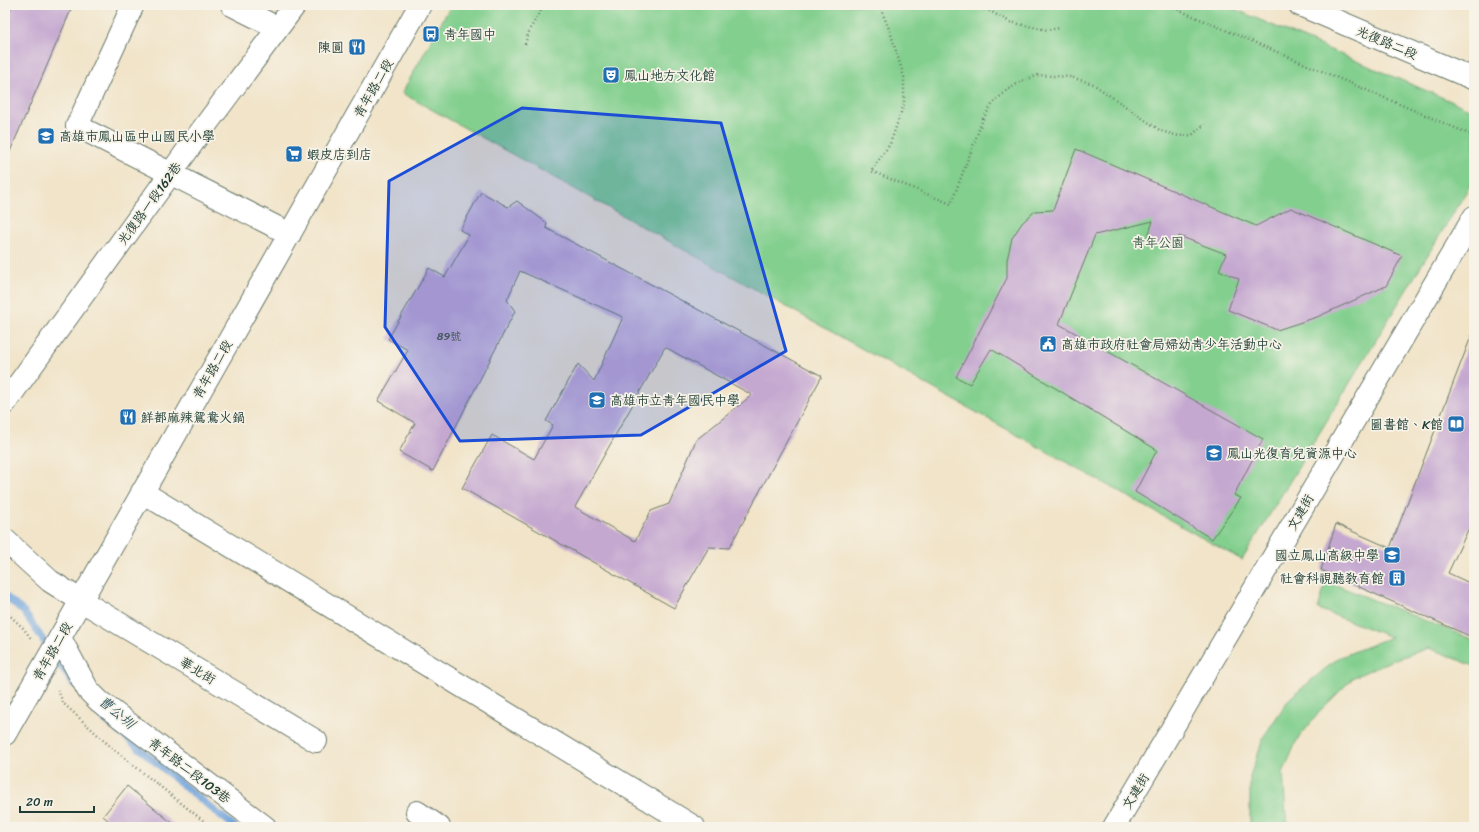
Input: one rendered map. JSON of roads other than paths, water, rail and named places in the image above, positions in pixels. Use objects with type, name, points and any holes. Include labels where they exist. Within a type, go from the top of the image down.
[{"type":"street","points":[[133,5],[77,126],[290,234]]},
{"type":"street","points":[[232,5],[278,28]]},
{"type":"street","name":"光復路一段162巷","points":[[5,403],[171,173],[295,5]]},
{"type":"street","name":"青年路二段","points":[[5,734],[420,5]]},
{"type":"street","name":"光復路二段","points":[[1300,5],[1474,79]]},
{"type":"street","name":"文建街","points":[[1114,827],[1474,217]]},
{"type":"street","points":[[142,492],[694,827]]},
{"type":"street","name":"華北街","points":[[5,540],[50,581],[316,741]]},
{"type":"street","name":"青年路二段103巷","points":[[60,638],[88,690],[99,701],[265,827]]},
{"type":"street","points":[[417,812],[439,827]]},
{"type":"waterway","name":"曹公圳","points":[[5,596],[24,612],[73,684]]},
{"type":"waterway","name":"曹公圳","points":[[96,712],[235,827]]},
{"type":"place","name":"青年國中","points":[[431,34]]},
{"type":"place","name":"陳圓","points":[[357,47]]},
{"type":"place","name":"鳳山地方文化館","points":[[611,75]]},
{"type":"place","name":"高雄市鳳山區中山國民小學","points":[[46,136]]},
{"type":"place","name":"蝦皮店到店","points":[[294,154]]},
{"type":"place","name":"高雄市政府社會局婦幼青少年活動中心","points":[[1048,344]]},
{"type":"place","name":"高雄市立青年國民中學","points":[[597,400]]},
{"type":"place","name":"鮮都麻辣鴛鴦火鍋","points":[[128,417]]},
{"type":"place","name":"圖書館、K館","points":[[1456,424]]},
{"type":"place","name":"鳳山光復育兒資源中心","points":[[1214,453]]},
{"type":"place","name":"國立鳳山高級中學","points":[[1392,555]]},
{"type":"place","name":"社會科視聽教育館","points":[[1397,578]]},
{"type":"park label","name":"青年公園","points":[[1158,242]]}]
